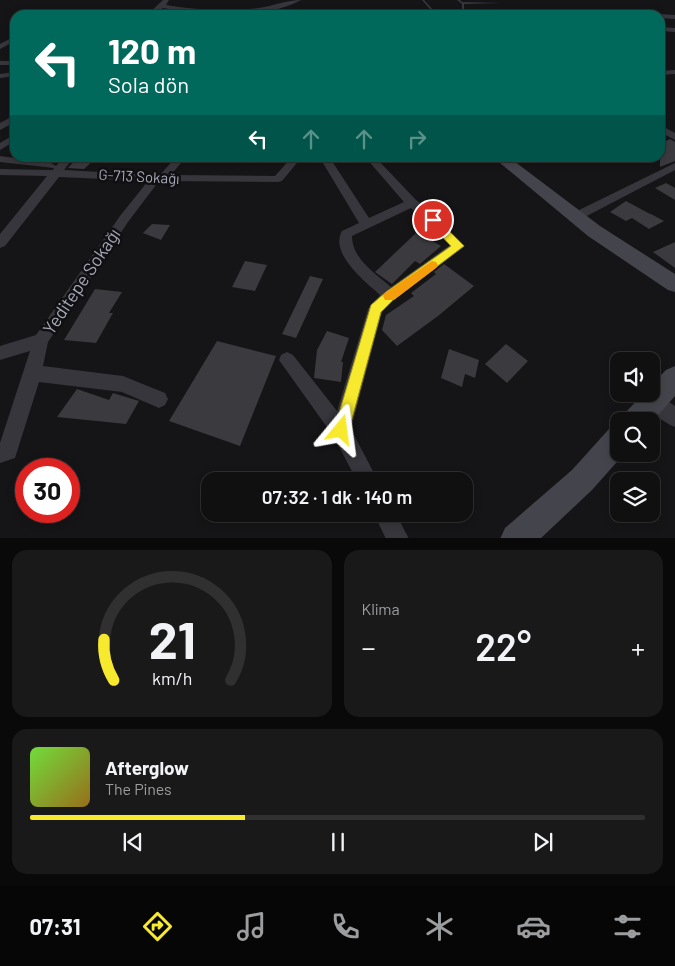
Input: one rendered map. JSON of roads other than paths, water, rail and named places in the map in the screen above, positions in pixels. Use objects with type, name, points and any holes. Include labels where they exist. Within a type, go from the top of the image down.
[{"type":"street","points":[[245,10],[275,7],[298,0]]},
{"type":"street","points":[[252,9],[257,1]]},
{"type":"street","points":[[164,3],[180,10]]},
{"type":"street","points":[[220,10],[227,5]]},
{"type":"street","points":[[16,162],[57,170]]},
{"type":"street","points":[[0,243],[64,162]]},
{"type":"street","name":"Yeditepe Sokağı","points":[[4,452],[33,373],[41,340],[124,219],[159,178],[176,162]]},
{"type":"street","name":"G-713 Sokağı","points":[[0,172],[57,170],[159,178],[278,179],[293,162]]},
{"type":"street","points":[[328,162],[367,224]]},
{"type":"street","points":[[341,430],[376,309],[390,296],[458,246],[422,210],[412,203],[375,162]]},
{"type":"street","points":[[505,162],[594,231],[675,284]]},
{"type":"street","points":[[577,216],[675,166]]},
{"type":"street","points":[[390,296],[353,260],[345,242],[346,234],[412,203]]},
{"type":"street","points":[[0,353],[41,340]]},
{"type":"street","points":[[287,360],[341,430],[363,472]]},
{"type":"street","points":[[33,373],[124,384],[160,398]]},
{"type":"street","points":[[660,394],[675,378]]},
{"type":"street","points":[[644,412],[653,402]]},
{"type":"street","points":[[655,402],[675,418]]},
{"type":"street","points":[[516,538],[582,480],[610,449]]},
{"type":"street","points":[[389,522],[398,538]]},
{"type":"lane","points":[[458,0],[462,3],[501,3]]},
{"type":"lane","points":[[423,1],[432,10]]},
{"type":"lane","points":[[462,3],[463,10]]}]
